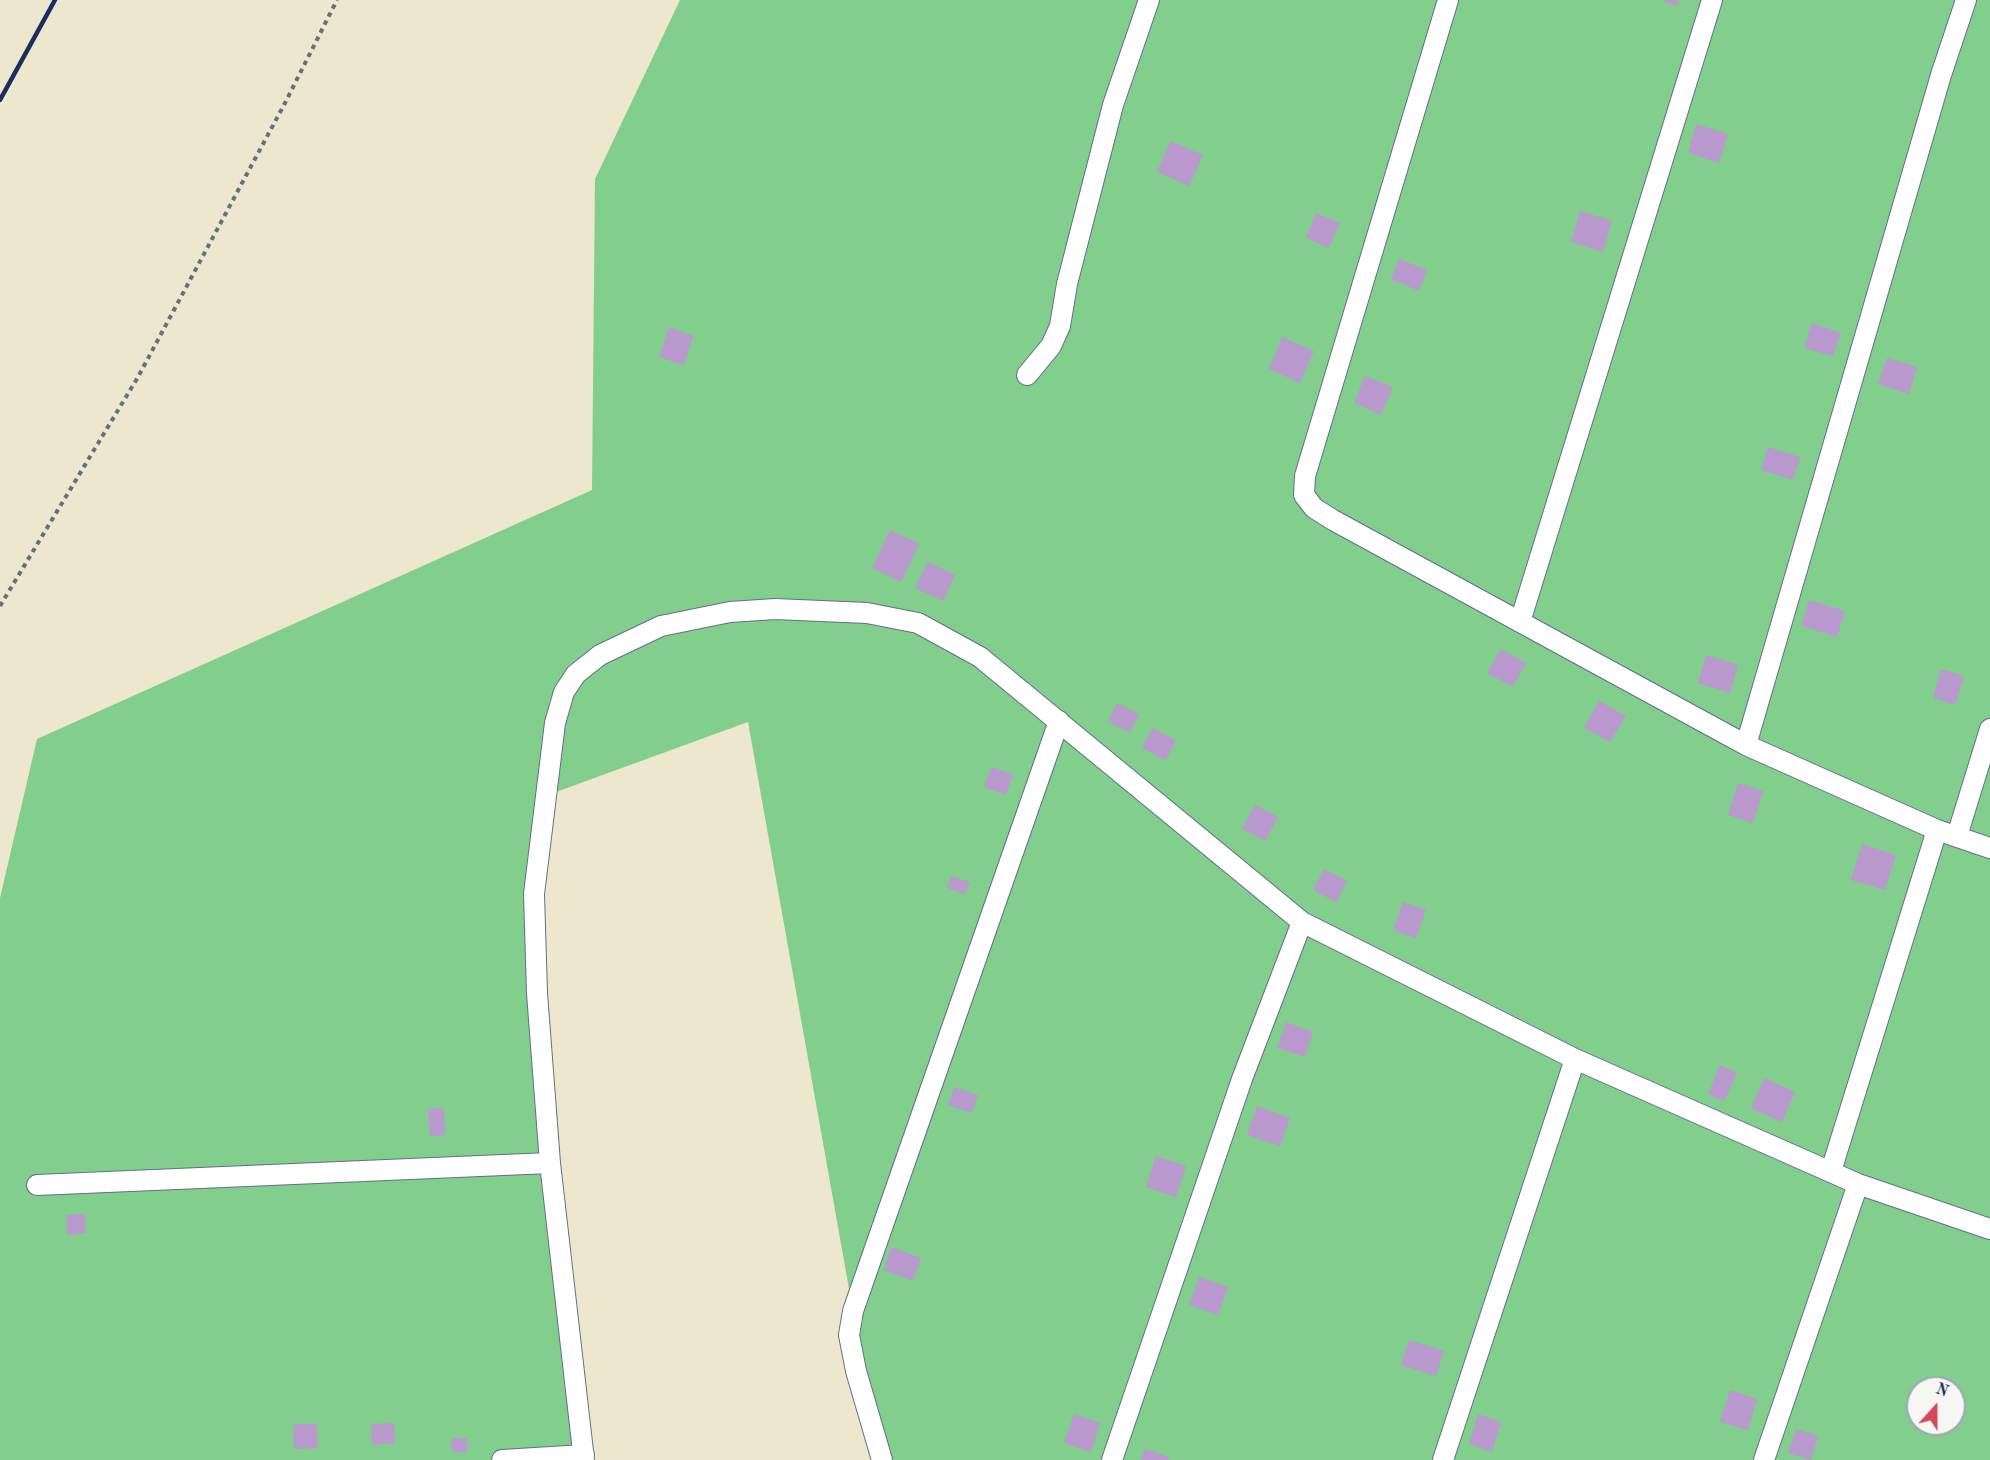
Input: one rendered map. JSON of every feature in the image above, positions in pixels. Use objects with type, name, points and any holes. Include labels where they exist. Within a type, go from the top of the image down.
[{"type":"lane","points":[[1027,375],[1051,346],[1060,326],[1067,284],[1113,105],[1149,0]]},
{"type":"lane","points":[[1448,0],[1305,476],[1304,495],[1314,508],[1333,520],[1746,745],[1937,830],[1990,848]]},
{"type":"lane","points":[[1520,622],[1712,0]]},
{"type":"lane","points":[[1746,745],[1941,75],[1966,0]]},
{"type":"lane","points":[[502,1460],[584,1457],[550,1163],[537,993],[534,894],[555,723],[564,692],[576,674],[600,655],[661,626],[730,612],[775,609],[867,614],[918,623],[980,657],[1302,922],[1575,1059],[1858,1184],[1990,1229]]},
{"type":"lane","points":[[882,1460],[849,1335],[853,1311],[1059,721]]},
{"type":"lane","points":[[1957,836],[1990,729]]},
{"type":"lane","points":[[1831,1172],[1937,830]]},
{"type":"lane","points":[[1112,1460],[1242,1079],[1302,922]]},
{"type":"lane","points":[[1443,1460],[1575,1059]]},
{"type":"lane","points":[[37,1185],[550,1163]]},
{"type":"lane","points":[[1764,1460],[1858,1184]]},
{"type":"path","points":[[0,606],[138,377],[285,103],[337,0]]},
{"type":"green space","points":[[680,0],[1990,0],[1990,1460],[882,1460],[853,1311],[748,722],[545,796],[534,894],[584,1460],[0,1460],[0,898],[37,739],[592,490],[595,179]]},
{"type":"building","points":[[1661,0],[1679,0],[1677,6]]},
{"type":"building","points":[[1696,124],[1728,134],[1719,163],[1688,153]]},
{"type":"building","points":[[1170,141],[1203,155],[1189,186],[1157,172]]},
{"type":"building","points":[[1580,211],[1612,221],[1603,252],[1571,242]]},
{"type":"building","points":[[1316,213],[1340,223],[1329,248],[1306,238]]},
{"type":"building","points":[[1399,259],[1427,270],[1419,291],[1391,279]]},
{"type":"building","points":[[1812,323],[1841,333],[1833,356],[1804,348]]},
{"type":"building","points":[[669,327],[693,336],[684,365],[659,357]]},
{"type":"building","points":[[1282,337],[1314,351],[1300,383],[1269,369]]},
{"type":"building","points":[[1887,358],[1917,367],[1909,394],[1878,384]]},
{"type":"building","points":[[1365,376],[1393,387],[1381,415],[1354,403]]},
{"type":"building","points":[[1768,447],[1800,457],[1793,480],[1761,470]]},
{"type":"building","points":[[890,530],[919,544],[901,582],[872,568]]},
{"type":"building","points":[[928,562],[955,575],[943,601],[915,588]]},
{"type":"building","points":[[1809,600],[1845,611],[1837,637],[1801,626]]},
{"type":"building","points":[[1501,649],[1526,663],[1513,687],[1487,673]]},
{"type":"building","points":[[1706,655],[1738,665],[1730,693],[1698,683]]},
{"type":"building","points":[[1941,669],[1964,676],[1955,705],[1933,698]]},
{"type":"building","points":[[1599,701],[1626,716],[1610,742],[1584,728]]},
{"type":"building","points":[[1117,703],[1139,714],[1130,732],[1108,722]]},
{"type":"building","points":[[1152,728],[1176,740],[1166,760],[1142,748]]},
{"type":"building","points":[[991,767],[1013,774],[1006,795],[984,787]]},
{"type":"building","points":[[1738,783],[1763,791],[1753,823],[1728,815]]},
{"type":"building","points":[[1255,805],[1278,817],[1265,841],[1242,829]]},
{"type":"building","points":[[1862,844],[1896,855],[1885,890],[1851,880]]},
{"type":"building","points":[[1324,869],[1347,881],[1336,902],[1313,890]]},
{"type":"building","points":[[951,876],[970,882],[965,894],[947,888]]},
{"type":"building","points":[[1403,902],[1426,910],[1416,938],[1393,930]]},
{"type":"building","points":[[1286,1022],[1313,1032],[1305,1057],[1277,1048]]},
{"type":"building","points":[[1720,1065],[1737,1073],[1724,1101],[1708,1094]]},
{"type":"building","points":[[1764,1078],[1795,1092],[1782,1122],[1751,1108]]},
{"type":"building","points":[[954,1087],[978,1095],[972,1113],[948,1105]]},
{"type":"building","points":[[1257,1106],[1290,1118],[1280,1146],[1247,1135]]},
{"type":"building","points":[[444,1108],[445,1135],[430,1136],[428,1109]]},
{"type":"building","points":[[1156,1156],[1186,1166],[1176,1197],[1146,1187]]},
{"type":"building","points":[[85,1214],[86,1233],[67,1235],[66,1215]]},
{"type":"building","points":[[891,1247],[921,1258],[913,1281],[884,1270]]},
{"type":"building","points":[[1199,1277],[1228,1287],[1218,1315],[1189,1305]]},
{"type":"building","points":[[1409,1340],[1444,1351],[1436,1376],[1401,1365]]},
{"type":"building","points":[[1730,1390],[1757,1399],[1748,1430],[1720,1422]]},
{"type":"building","points":[[1074,1414],[1100,1423],[1091,1452],[1064,1443]]},
{"type":"building","points":[[1478,1414],[1501,1422],[1492,1452],[1469,1444]]},
{"type":"building","points":[[394,1423],[395,1443],[372,1445],[371,1424]]},
{"type":"building","points":[[293,1424],[317,1424],[318,1448],[294,1449]]},
{"type":"building","points":[[1796,1429],[1818,1436],[1811,1460],[1788,1453]]},
{"type":"building","points":[[451,1438],[467,1438],[467,1452],[452,1452]]},
{"type":"building","points":[[1145,1449],[1169,1457],[1168,1460],[1141,1460]]},
{"type":"railway","points":[[0,100],[55,0]]}]
